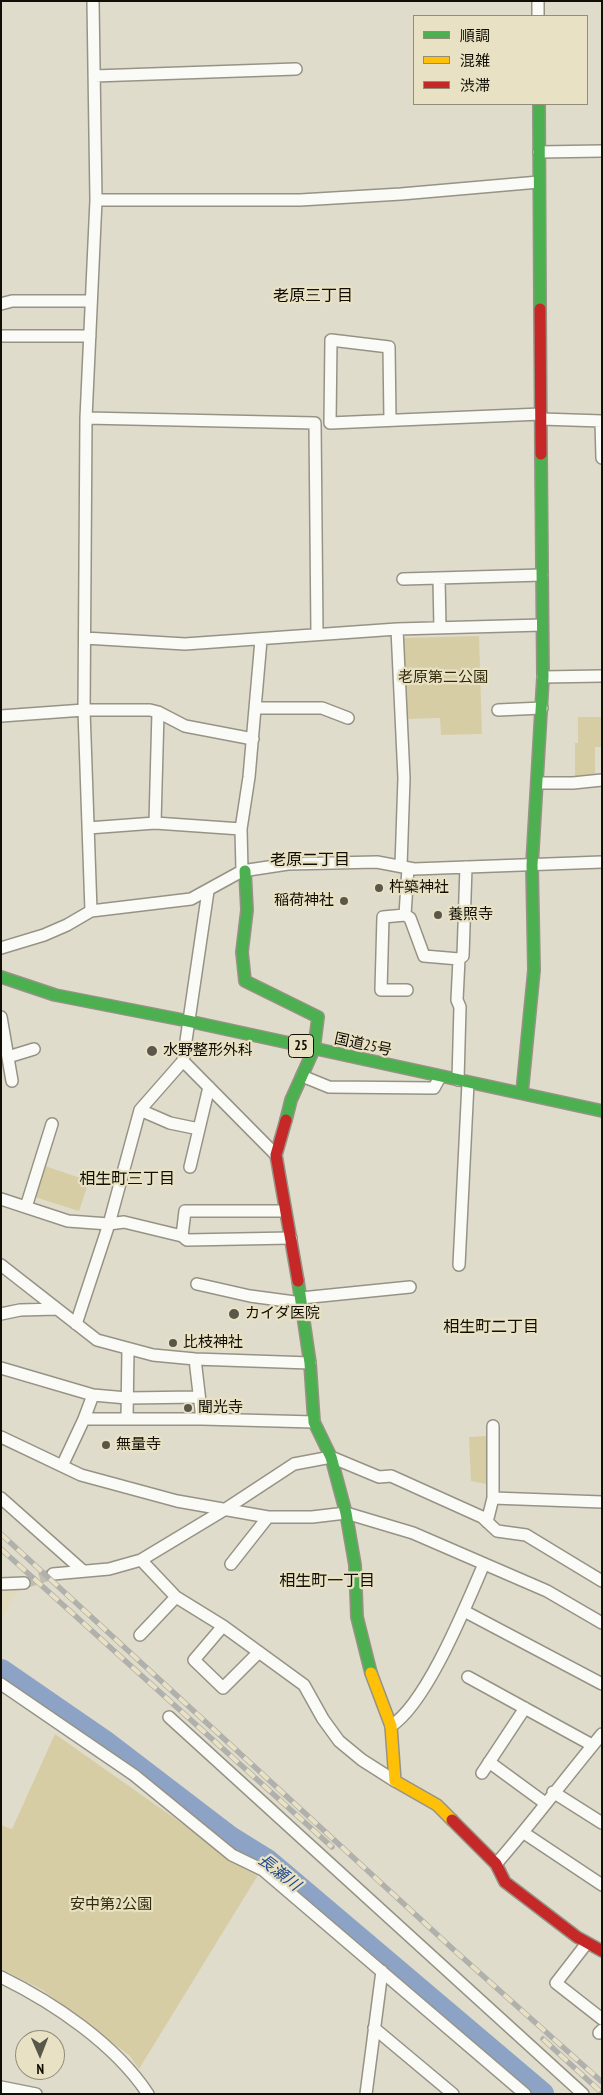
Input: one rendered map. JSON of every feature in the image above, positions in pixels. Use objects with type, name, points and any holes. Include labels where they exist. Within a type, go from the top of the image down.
[{"type":"main road","points":[[522,1093],[534,970],[532,865],[543,677],[539,105]]},
{"type":"main road","points":[[243,871],[247,910],[242,952],[245,981],[318,1017],[314,1049],[291,1100],[276,1155],[310,1362],[314,1422],[331,1457],[346,1513],[355,1565],[357,1617],[373,1681],[391,1726],[395,1781],[437,1805],[496,1864],[505,1882],[587,1943],[602,1951]]},
{"type":"main road","name":"国道25号","points":[[1,977],[55,995],[188,1021],[602,1111]]},
{"type":"street","points":[[91,911],[84,710],[86,418],[96,200],[93,1]]},
{"type":"street","points":[[538,1],[538,15]]},
{"type":"street","points":[[94,76],[296,69]]},
{"type":"street","points":[[539,152],[602,151]]},
{"type":"street","points":[[96,200],[310,199],[401,194],[539,182]]},
{"type":"street","points":[[1,304],[12,301],[91,301]]},
{"type":"street","points":[[1,336],[90,336]]},
{"type":"street","points":[[390,420],[389,346],[331,340],[330,422],[541,417],[602,421],[602,458]]},
{"type":"street","points":[[86,418],[315,423],[317,634]]},
{"type":"street","points":[[403,579],[542,575]]},
{"type":"street","points":[[439,578],[440,628]]},
{"type":"street","points":[[85,638],[185,644],[397,629],[542,625]]},
{"type":"street","points":[[397,629],[404,778],[405,915]]},
{"type":"street","points":[[243,871],[240,829],[253,740],[261,640]]},
{"type":"street","points":[[543,677],[602,676]]},
{"type":"street","points":[[256,708],[322,708],[348,718]]},
{"type":"street","points":[[498,710],[542,708]]},
{"type":"street","points":[[1,716],[84,710],[158,712],[185,726],[253,740]]},
{"type":"street","points":[[155,823],[158,712]]},
{"type":"street","points":[[538,783],[573,783],[602,780]]},
{"type":"street","points":[[88,828],[155,823],[240,829]]},
{"type":"street","points":[[1,948],[44,935],[67,925],[91,911],[191,899],[243,871],[288,864],[367,862],[405,867],[466,867],[602,862]]},
{"type":"street","points":[[459,1265],[463,1082],[460,1007],[457,1000],[459,959],[463,956],[466,867]]},
{"type":"street","points":[[76,1324],[109,1224],[140,1110],[183,1061],[208,891]]},
{"type":"street","points":[[407,990],[381,990],[383,917],[405,915],[410,918],[424,956],[459,959]]},
{"type":"street","points":[[1,1017],[12,1081]]},
{"type":"street","points":[[8,1057],[34,1049]]},
{"type":"street","points":[[183,1061],[276,1155]]},
{"type":"street","points":[[302,1076],[329,1087],[434,1088],[440,1076]]},
{"type":"street","points":[[190,1167],[209,1087]]},
{"type":"street","points":[[140,1110],[152,1117],[170,1123],[199,1129]]},
{"type":"street","points":[[26,1207],[52,1124]]},
{"type":"street","points":[[1,1199],[68,1221],[109,1224],[124,1222],[182,1236],[187,1240],[291,1238]]},
{"type":"street","points":[[182,1236],[185,1212],[284,1211]]},
{"type":"street","points":[[1,1265],[97,1340],[152,1355],[195,1359],[310,1362]]},
{"type":"street","points":[[197,1284],[250,1296],[301,1301],[410,1287]]},
{"type":"street","points":[[1,1314],[20,1310],[56,1309]]},
{"type":"street","points":[[127,1419],[128,1349]]},
{"type":"street","points":[[195,1359],[202,1419]]},
{"type":"street","points":[[1,1368],[93,1395],[127,1398],[199,1397]]},
{"type":"street","points":[[62,1466],[93,1395]]},
{"type":"street","points":[[84,1419],[202,1419],[314,1422]]},
{"type":"street","points":[[487,1522],[493,1498],[493,1426]]},
{"type":"street","points":[[1,1437],[91,1478],[177,1501],[268,1517],[312,1517],[346,1513],[413,1533],[547,1591],[602,1623]]},
{"type":"street","points":[[53,1574],[109,1569],[141,1560],[224,1510],[294,1464],[319,1457],[331,1457],[378,1477],[391,1476],[482,1517],[498,1531],[526,1535],[602,1581]]},
{"type":"street","points":[[1,1498],[82,1570]]},
{"type":"street","points":[[493,1498],[602,1502]]},
{"type":"street","points":[[231,1564],[268,1517]]},
{"type":"street","points":[[141,1560],[176,1597],[223,1626],[304,1685],[323,1719],[339,1741],[362,1760],[395,1781]]},
{"type":"street","points":[[391,1726],[404,1718],[438,1664],[484,1564]]},
{"type":"street","points":[[1,1584],[24,1584]]},
{"type":"street","points":[[140,1635],[176,1597]]},
{"type":"street","points":[[464,1610],[602,1684]]},
{"type":"street","points":[[223,1626],[194,1660],[223,1688],[259,1652]]},
{"type":"street","points":[[468,1677],[592,1746]]},
{"type":"street","points":[[1,1684],[134,1775],[232,1855],[263,1870],[525,2094]]},
{"type":"street","points":[[482,1773],[524,1708]]},
{"type":"street","points":[[169,1717],[583,2094]]},
{"type":"street","points":[[496,1864],[524,1833],[553,1792],[602,1734]]},
{"type":"street","points":[[489,1762],[545,1803]]},
{"type":"street","points":[[553,1792],[602,1823]]},
{"type":"street","points":[[524,1833],[602,1885]]},
{"type":"street","points":[[587,1943],[556,1983],[602,2020]]},
{"type":"street","points":[[368,2092],[382,1971]]},
{"type":"street","points":[[1,1977],[35,1993],[112,2051],[148,2094]]},
{"type":"street","points":[[374,2028],[453,2094]]},
{"type":"street","points":[[1,2087],[36,2094]]},
{"type":"shaded area","points":[[1,1589],[19,1590],[1,1620]]},
{"type":"green space","name":"老原第二公園","points":[[479,636],[482,734],[441,735],[440,718],[406,719],[404,638]]},
{"type":"green space","points":[[578,717],[602,717],[602,747],[595,747],[595,778],[575,778],[575,743],[578,743]]},
{"type":"green space","points":[[45,1166],[89,1181],[79,1211],[35,1197]]},
{"type":"green space","points":[[487,1436],[486,1484],[471,1481],[469,1437]]},
{"type":"green space","name":"安中第2公園","points":[[55,1734],[258,1875],[139,2069],[130,2056],[41,1989],[1,1969],[1,1825],[12,1829]]},
{"type":"waterway","name":"長瀬川","points":[[1,1671],[107,1744],[230,1838],[267,1861],[542,2094]]},
{"type":"tunnel","points":[[24,1583],[53,1574]]},
{"type":"railway","points":[[1,1534],[454,1950],[602,2082]]},
{"type":"railway","points":[[1,1549],[332,1847]]},
{"type":"railway","points":[[543,2039],[602,2093]]},
{"type":"traffic: fast","points":[[539,105],[540,309]]},
{"type":"traffic: fast","points":[[522,1093],[534,970],[532,865],[543,677],[541,454]]},
{"type":"traffic: fast","points":[[245,871],[247,910],[242,952],[245,981],[318,1017],[314,1049],[291,1100],[286,1120]]},
{"type":"traffic: fast","points":[[1,977],[55,995],[188,1021],[602,1111]]},
{"type":"traffic: fast","points":[[298,1281],[310,1363],[314,1422],[331,1457],[346,1513],[355,1565],[357,1617],[371,1673]]},
{"type":"traffic: slow","points":[[371,1673],[391,1726],[395,1781],[437,1805],[452,1820]]},
{"type":"traffic: jam","points":[[540,309],[541,454]]},
{"type":"traffic: jam","points":[[286,1120],[276,1155],[298,1281]]},
{"type":"traffic: jam","points":[[452,1820],[496,1864],[505,1882],[577,1937],[602,1951]]},
{"type":"place","name":"杵築神社","points":[[379,888]]},
{"type":"place","name":"稲荷神社","points":[[344,901]]},
{"type":"place","name":"養照寺","points":[[438,915]]},
{"type":"place","name":"水野整形外科","points":[[152,1051]]},
{"type":"place","name":"カイダ医院","points":[[234,1314]]},
{"type":"place","name":"比枝神社","points":[[173,1343]]},
{"type":"place","name":"聞光寺","points":[[188,1408]]},
{"type":"place","name":"無量寺","points":[[106,1445]]},
{"type":"district","name":"老原三丁目","points":[[313,296]]},
{"type":"district","name":"老原二丁目","points":[[310,860]]},
{"type":"district","name":"相生町三丁目","points":[[127,1179]]},
{"type":"district","name":"相生町二丁目","points":[[491,1327]]},
{"type":"district","name":"相生町一丁目","points":[[327,1581]]}]
